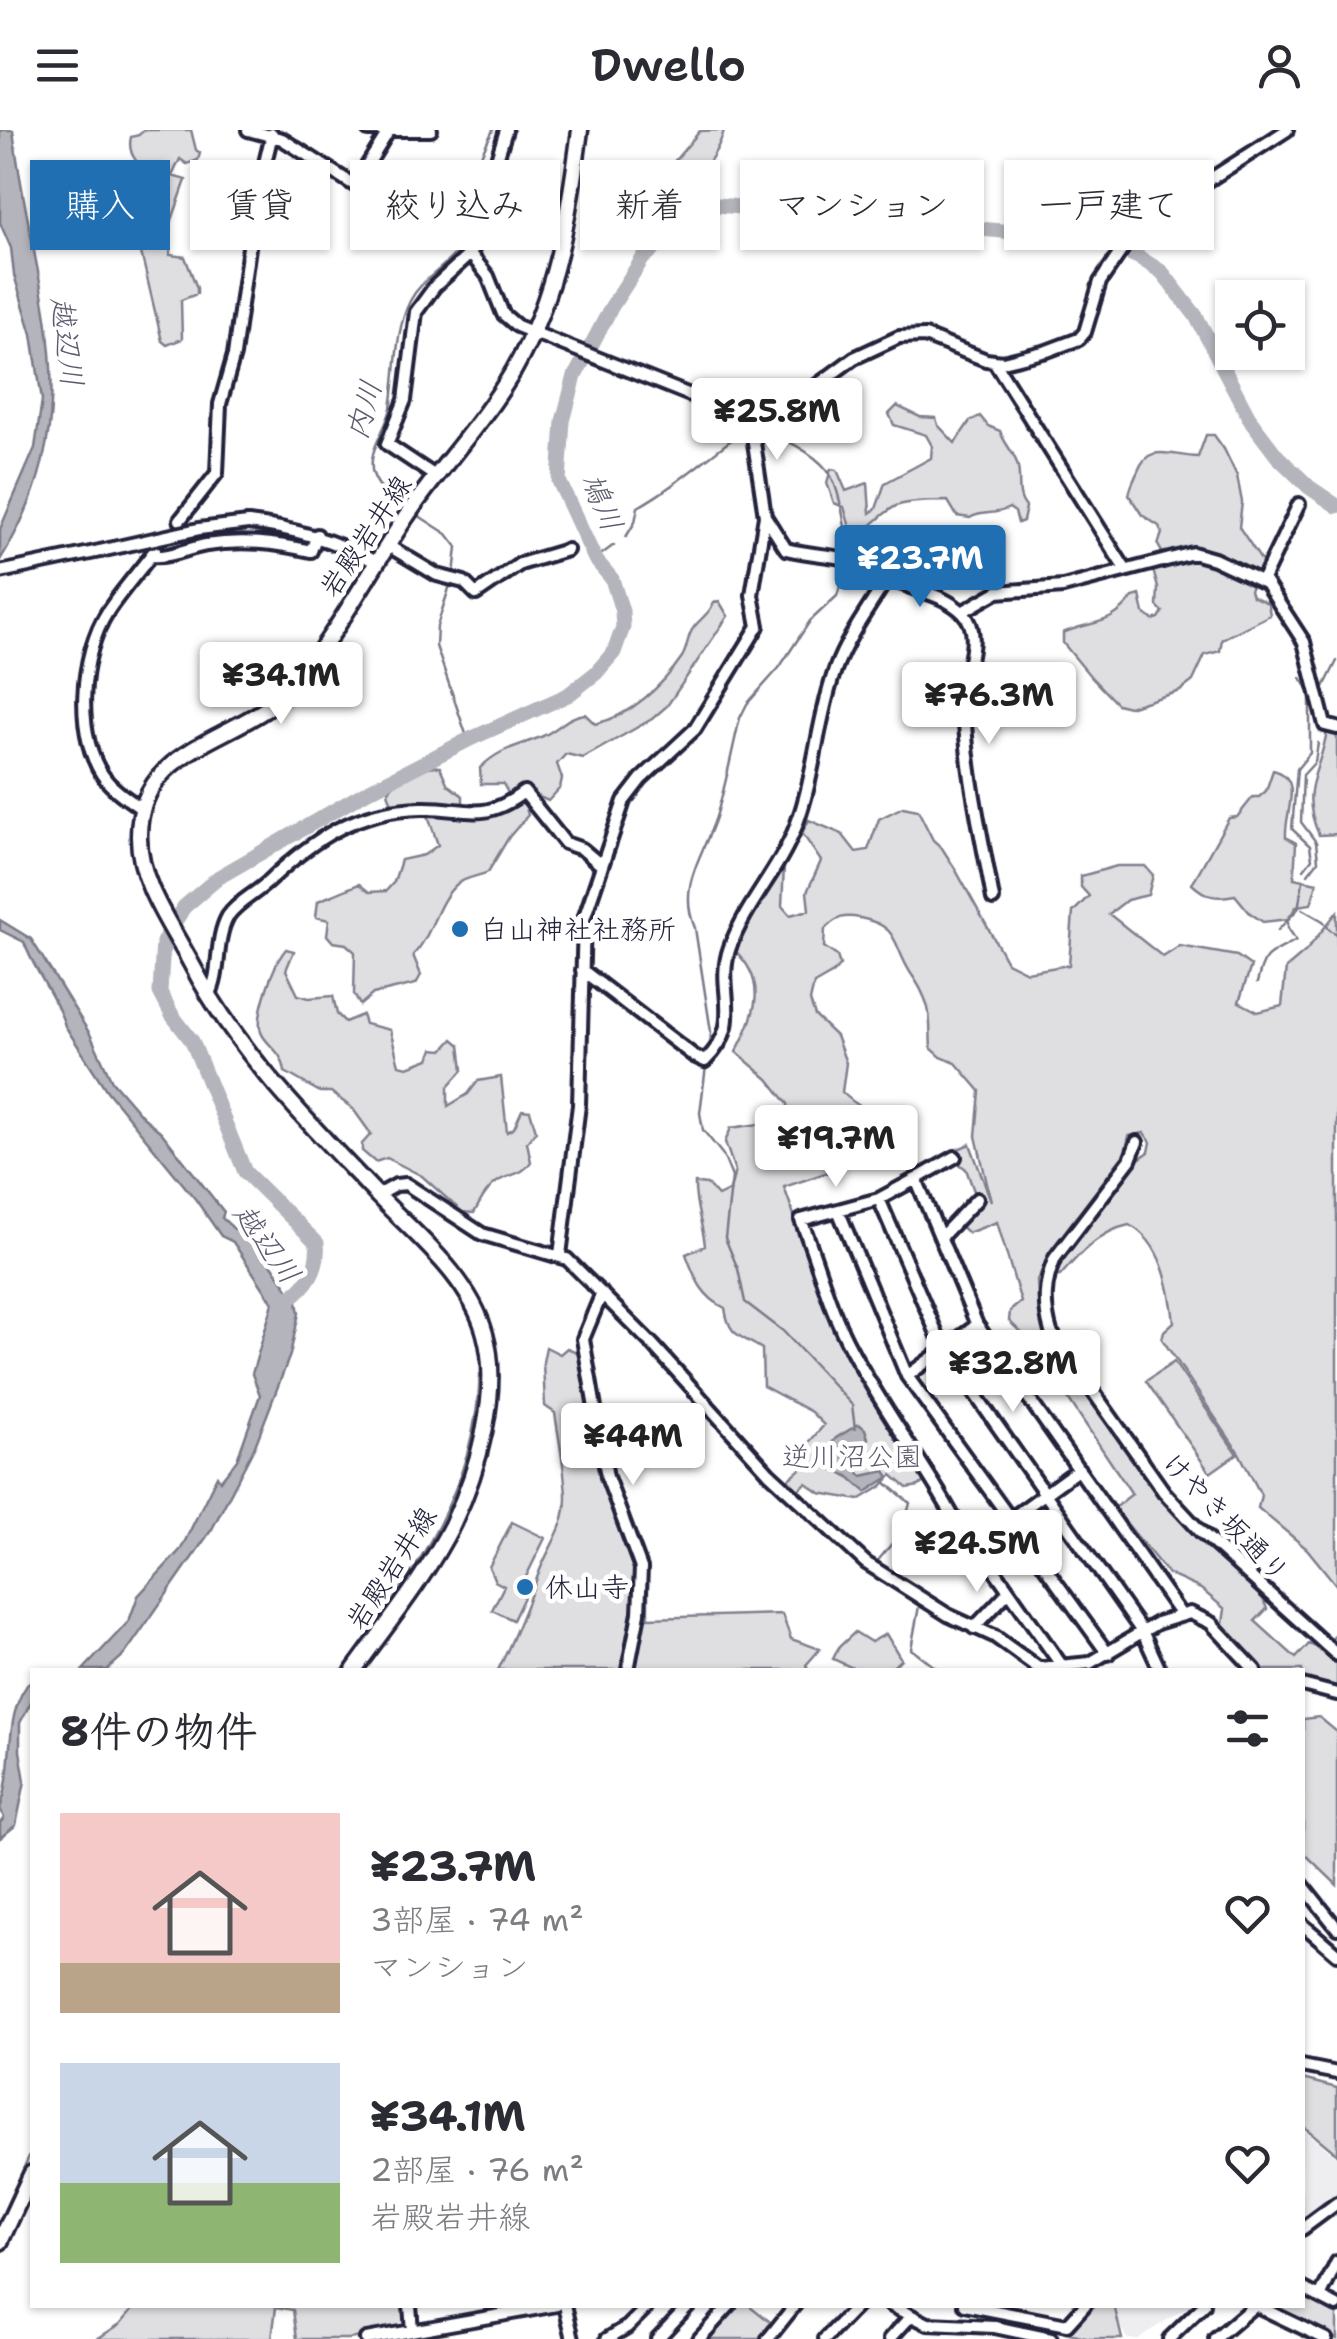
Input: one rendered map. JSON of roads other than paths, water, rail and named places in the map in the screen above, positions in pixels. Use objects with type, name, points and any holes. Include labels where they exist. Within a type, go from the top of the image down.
[{"type":"main road","name":"岩殿岩井線","points":[[355,1668],[426,1568],[454,1520],[491,1398],[492,1366],[477,1312],[438,1258],[295,1105],[208,997],[149,885],[138,835],[150,791],[171,762],[251,720],[284,696],[313,660],[414,504],[503,388],[533,332],[560,262],[580,130]]},
{"type":"main road","points":[[0,2242],[30,2176]]},
{"type":"street","points":[[248,130],[272,133],[350,182]]},
{"type":"street","points":[[368,130],[431,130]]},
{"type":"street","points":[[387,444],[405,400],[416,312],[481,234],[490,182],[506,130]]},
{"type":"street","points":[[466,250],[488,276],[503,314],[517,326],[750,416],[776,412],[796,403],[854,358],[899,337],[934,338],[994,362],[1047,352],[1079,339],[1085,332],[1100,282],[1136,229],[1287,130]]},
{"type":"street","points":[[371,160],[388,132]]},
{"type":"street","points":[[180,520],[217,473],[220,404],[234,355],[255,204],[272,133]]},
{"type":"street","points":[[994,362],[1126,569]]},
{"type":"street","points":[[560,1255],[580,1105],[584,919],[619,811],[631,789],[696,729],[758,626],[752,595],[765,516],[750,416]]},
{"type":"street","points":[[372,437],[435,476]]},
{"type":"street","points":[[1265,583],[1267,569],[1299,504]]},
{"type":"street","points":[[765,516],[786,549],[866,562],[888,577],[921,588],[962,612],[972,632],[964,692],[974,805],[993,899]]},
{"type":"street","points":[[0,572],[199,528],[248,524],[280,526],[316,535],[376,562]]},
{"type":"street","points":[[143,810],[107,780],[95,762],[84,706],[87,676],[100,628],[153,553],[163,557],[208,544],[243,541],[278,543],[310,552],[316,535]]},
{"type":"street","points":[[387,545],[437,575],[464,582],[476,594],[520,564],[567,550]]},
{"type":"street","points":[[962,612],[998,592],[1063,587],[1193,553],[1214,559],[1265,583],[1304,642],[1325,725],[1337,728]]},
{"type":"street","points":[[582,970],[694,1056],[705,1061],[717,1050],[730,1012],[726,967],[730,945],[787,847],[808,785],[836,668],[888,577]]},
{"type":"street","points":[[208,997],[216,982],[219,943],[230,911],[356,819],[422,808],[486,812],[524,792],[565,843],[582,849],[602,865]]},
{"type":"street","name":"けやき坂通り","points":[[1137,1142],[1130,1160],[1048,1274],[1046,1315],[1052,1332],[1164,1492],[1200,1531],[1337,1655]]},
{"type":"street","points":[[955,1157],[879,1199],[801,1220],[848,1345],[901,1436],[942,1493],[969,1546],[1079,1469]]},
{"type":"street","points":[[916,1179],[977,1325],[1181,1615]]},
{"type":"street","points":[[378,1195],[406,1184],[482,1234],[560,1255],[602,1293],[769,1473],[866,1563],[926,1602],[1007,1644],[1039,1668]]},
{"type":"street","points":[[879,1199],[944,1350],[1142,1633],[1159,1668]]},
{"type":"street","points":[[942,1236],[977,1200]]},
{"type":"street","points":[[838,1210],[907,1376],[1108,1654]]},
{"type":"street","points":[[602,1293],[583,1339],[608,1477],[640,1568],[640,1613],[628,1668]]},
{"type":"street","points":[[907,1376],[977,1325]]},
{"type":"street","points":[[976,1544],[1062,1666]]},
{"type":"street","points":[[974,1628],[1010,1591]]},
{"type":"street","points":[[1047,1668],[1090,1663],[1157,1624],[1196,1614],[1210,1622],[1253,1668]]},
{"type":"street","points":[[1305,1685],[1337,1694]]},
{"type":"street","points":[[1305,1888],[1337,1928]]},
{"type":"street","points":[[1305,1927],[1337,1954]]},
{"type":"street","points":[[1305,2067],[1337,2073]]},
{"type":"street","points":[[1305,2227],[1337,2204]]},
{"type":"street","points":[[1320,2297],[1337,2262]]},
{"type":"street","points":[[1305,2290],[1337,2306]]},
{"type":"street","points":[[410,2308],[412,2330]]},
{"type":"street","points":[[366,2339],[539,2308]]},
{"type":"street","points":[[567,2308],[573,2339]]},
{"type":"street","points":[[607,2339],[627,2327],[646,2308]]},
{"type":"street","points":[[657,2339],[686,2308]]},
{"type":"street","points":[[699,2339],[727,2308]]},
{"type":"street","points":[[768,2339],[793,2308]]},
{"type":"street","points":[[825,2339],[855,2308]]},
{"type":"street","points":[[895,2308],[910,2318],[955,2333],[995,2327],[1051,2339]]},
{"type":"street","points":[[1013,2308],[1067,2325],[1082,2308]]},
{"type":"street","points":[[1169,2339],[1201,2308]]},
{"type":"street","points":[[1215,2339],[1251,2308]]},
{"type":"street","points":[[1261,2308],[1326,2339]]},
{"type":"street","points":[[890,2339],[910,2318]]},
{"type":"street","points":[[1180,2328],[1192,2339]]},
{"type":"waterway","name":"内川","points":[[480,160],[493,130]]},
{"type":"waterway","name":"鳩川","points":[[281,1304],[309,1278],[316,1262],[317,1243],[245,1172],[192,1041],[160,992],[163,942],[184,907],[219,877],[368,791],[568,695],[596,673],[614,652],[623,627],[612,579],[595,559],[559,481],[563,421],[575,376],[612,306],[643,258],[677,229],[718,205],[1100,240],[1162,272],[1196,316],[1252,423],[1277,456],[1309,487],[1337,506]]},
{"type":"waterway","name":"内川","points":[[405,507],[378,484],[372,457],[391,408],[405,313],[420,286],[458,250]]},
{"type":"waterway","points":[[758,428],[808,453],[831,476],[843,515],[848,555]]},
{"type":"waterway","points":[[626,537],[638,507],[745,430]]},
{"type":"waterway","name":"内川","points":[[416,514],[447,534],[457,547],[454,575]]},
{"type":"waterway","points":[[595,559],[614,545]]},
{"type":"waterway","points":[[710,1046],[711,1032],[690,913],[690,885],[716,817],[740,718],[810,621],[837,596],[847,564]]},
{"type":"waterway","name":"内川","points":[[451,582],[437,626],[436,646],[468,740]]},
{"type":"waterway","points":[[1324,687],[1337,661]]},
{"type":"waterway","points":[[1301,678],[1310,691],[1310,753],[1297,769],[1292,829],[1310,846],[1312,859],[1304,869]]},
{"type":"waterway","points":[[1308,874],[1318,861],[1316,842],[1301,822],[1303,775],[1315,762],[1318,743]]},
{"type":"waterway","points":[[1278,930],[1298,909],[1303,881]]},
{"type":"waterway","points":[[1302,909],[1337,934]]},
{"type":"waterway","points":[[1257,983],[1266,959],[1296,940],[1288,922]]},
{"type":"waterway","points":[[706,1066],[700,1113],[703,1130],[723,1155],[732,1177],[725,1238],[738,1269],[745,1302],[783,1331],[852,1405],[855,1429]]},
{"type":"waterway","points":[[344,1668],[415,1567],[452,1496],[466,1458],[480,1374]]},
{"type":"waterway","points":[[876,1563],[903,1530],[910,1503],[885,1482]]},
{"type":"waterway","points":[[871,1572],[919,1606],[911,1649],[936,1668]]},
{"type":"waterway","points":[[0,2219],[30,2154]]},
{"type":"tunnel","points":[[155,550],[180,520]]},
{"type":"place","name":"白山神社社務所","points":[[460,929]]},
{"type":"place","name":"休山寺","points":[[525,1587]]},
{"type":"water label","name":"越辺川","points":[[67,342]]},
{"type":"water label","name":"越辺川","points":[[267,1244]]},
{"type":"park label","name":"逆川沼公園","points":[[852,1456]]}]
